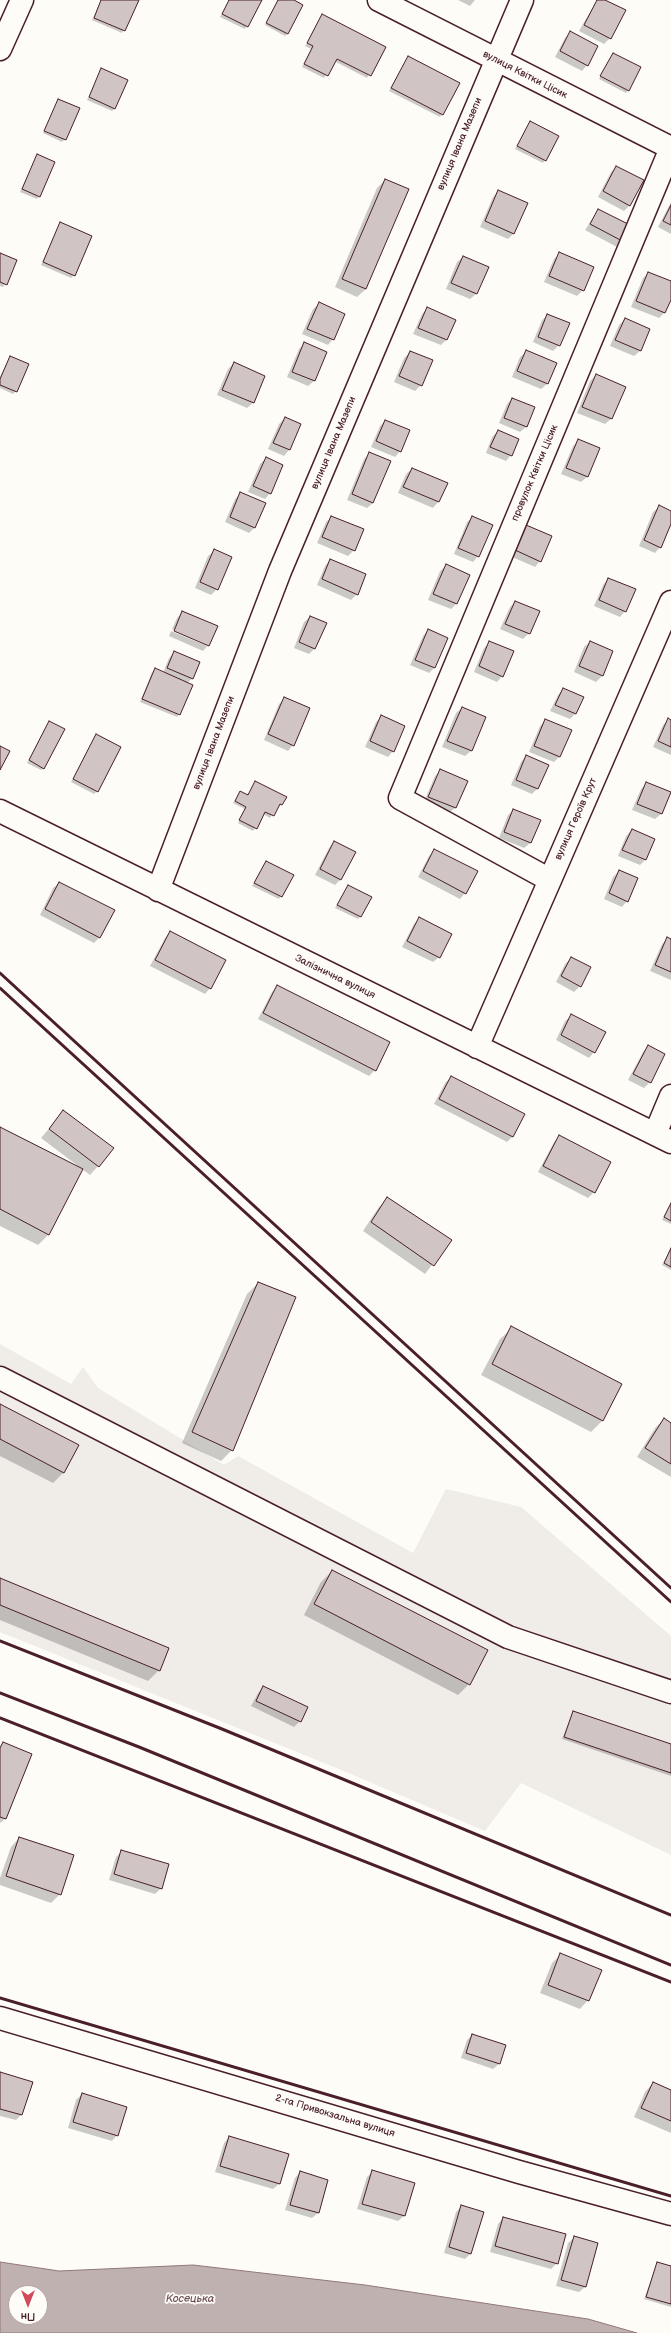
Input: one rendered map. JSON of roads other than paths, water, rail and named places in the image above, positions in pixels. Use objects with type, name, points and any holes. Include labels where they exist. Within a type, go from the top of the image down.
[{"type":"street","points":[[0,48],[22,0]]},
{"type":"street","name":"вулиця Квітки Цісик","points":[[379,0],[671,148]]},
{"type":"street","name":"вулиця Івана Мазепи","points":[[158,890],[280,571],[495,60],[522,0]]},
{"type":"street","name":"провулок Квітки Цісик","points":[[550,880],[400,798],[671,148]]},
{"type":"street","name":"вулиця Героїв Крут","points":[[477,1047],[671,602]]},
{"type":"street","name":"Залізнична вулиця","points":[[0,811],[663,1138]]},
{"type":"street","points":[[663,1138],[671,1096]]},
{"type":"street","points":[[0,1378],[508,1637],[671,1692]]},
{"type":"street","name":"2-га Привокзальна вулиця","points":[[0,2018],[519,2172],[671,2214]]},
{"type":"water","name":"Косецька","points":[[0,2262],[59,2271],[193,2265],[365,2285],[588,2319],[637,2333],[0,2333]]},
{"type":"railway","points":[[0,973],[671,1588]]},
{"type":"railway","points":[[0,988],[671,1602]]},
{"type":"railway","points":[[0,1641],[222,1729],[671,1915]]},
{"type":"railway","points":[[0,1693],[139,1747],[671,1965]]},
{"type":"railway","points":[[0,1718],[671,1982]]},
{"type":"railway","points":[[0,1998],[671,2196]]}]
